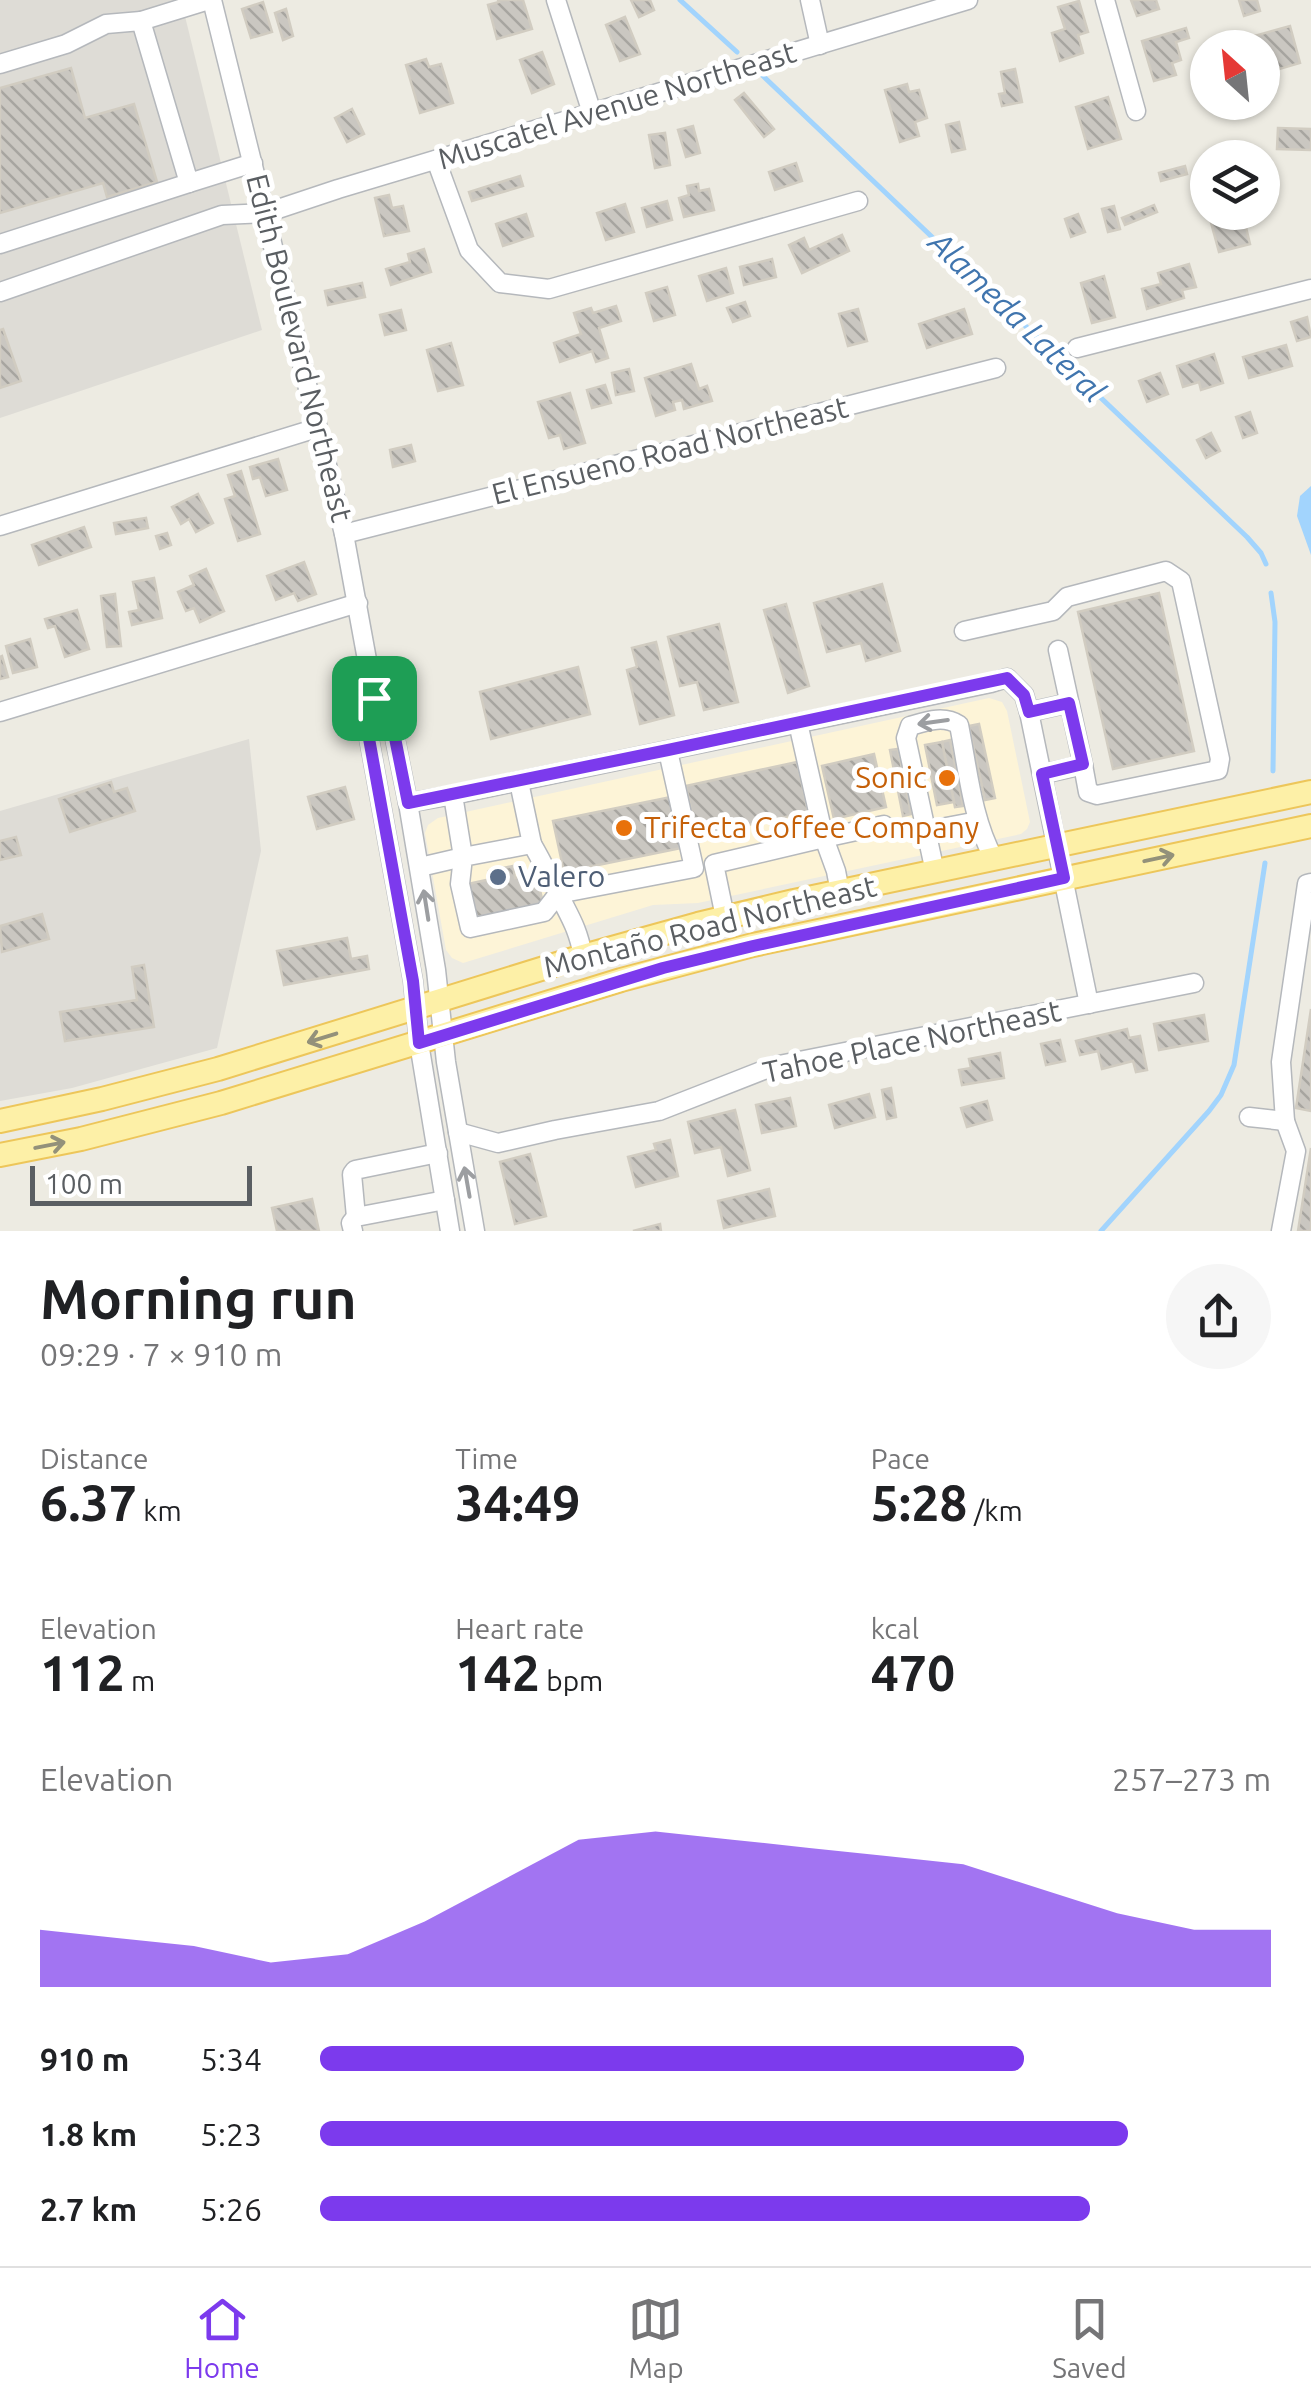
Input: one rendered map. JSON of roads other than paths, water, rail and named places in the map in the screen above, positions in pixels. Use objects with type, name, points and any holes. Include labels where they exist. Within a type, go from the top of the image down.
[{"type":"main road","name":"Montaño Road Northeast","points":[[0,1120],[180,1080],[584,956],[725,917],[1311,792]]},
{"type":"main road","name":"Montaño Road Northeast","points":[[0,1154],[82,1139],[188,1112],[676,965],[1311,826]]},
{"type":"street","points":[[0,64],[66,44],[106,24],[141,22],[210,0]]},
{"type":"street","name":"Edith Boulevard Northeast","points":[[210,0],[266,213],[358,603],[374,698],[366,722],[413,981],[419,1043],[450,1231]]},
{"type":"street","points":[[556,0],[592,113]]},
{"type":"street","points":[[810,0],[820,44]]},
{"type":"street","name":"Muscatel Avenue Northeast","points":[[0,292],[222,215],[266,213],[968,0]]},
{"type":"street","points":[[1105,0],[1136,111]]},
{"type":"street","points":[[141,22],[189,182]]},
{"type":"street","points":[[436,160],[469,250],[500,283],[549,288],[858,201]]},
{"type":"street","points":[[0,244],[253,163]]},
{"type":"street","points":[[1078,348],[1311,289]]},
{"type":"street","name":"El Ensueno Road Northeast","points":[[344,534],[996,368]]},
{"type":"street","points":[[0,526],[317,428]]},
{"type":"street","points":[[964,631],[1053,611],[1067,596],[1166,571],[1181,582],[1220,758],[1218,770],[1097,795],[1088,792],[1058,650]]},
{"type":"street","points":[[0,712],[358,603]]},
{"type":"street","points":[[408,803],[1007,678],[1024,695],[1029,712],[1090,1004]]},
{"type":"street","name":"Edith Boulevard Northeast","points":[[374,698],[391,718],[408,803],[475,1231]]},
{"type":"street","points":[[1029,712],[1069,703]]},
{"type":"street","points":[[935,872],[906,738],[910,726],[929,720],[951,719],[960,725],[978,820],[994,859]]},
{"type":"street","points":[[798,723],[840,892]]},
{"type":"street","points":[[453,795],[463,857],[460,884],[470,928],[544,912],[558,894],[694,868],[668,750]]},
{"type":"street","points":[[1042,774],[1083,764]]},
{"type":"street","points":[[518,782],[532,844],[578,928],[584,956]]},
{"type":"street","points":[[925,831],[978,820]]},
{"type":"street","points":[[725,917],[714,864],[884,825]]},
{"type":"street","points":[[420,867],[532,844]]},
{"type":"street","points":[[1281,1231],[1296,1151],[1286,1120],[1281,1062],[1306,884],[1311,883]]},
{"type":"street","name":"Tahoe Place Northeast","points":[[458,1132],[498,1143],[659,1111],[774,1066],[1194,984]]},
{"type":"street","points":[[180,1080],[188,1112]]},
{"type":"street","points":[[1250,1117],[1286,1120]]},
{"type":"street","points":[[438,1153],[355,1170],[355,1224],[445,1200]]},
{"type":"water","points":[[1311,486],[1311,555],[1297,516],[1300,496]]},
{"type":"waterway","points":[[680,0],[737,52]]},
{"type":"waterway","name":"Alameda Lateral","points":[[762,75],[1247,537],[1266,564]]},
{"type":"waterway","points":[[1271,593],[1275,622],[1273,771]]},
{"type":"waterway","points":[[1101,1231],[1221,1095],[1234,1065],[1265,863]]},
{"type":"place","name":"Sonic","points":[[947,778]]},
{"type":"place","name":"Trifecta Coffee Company","points":[[624,828]]},
{"type":"place","name":"Valero","points":[[498,877]]}]
